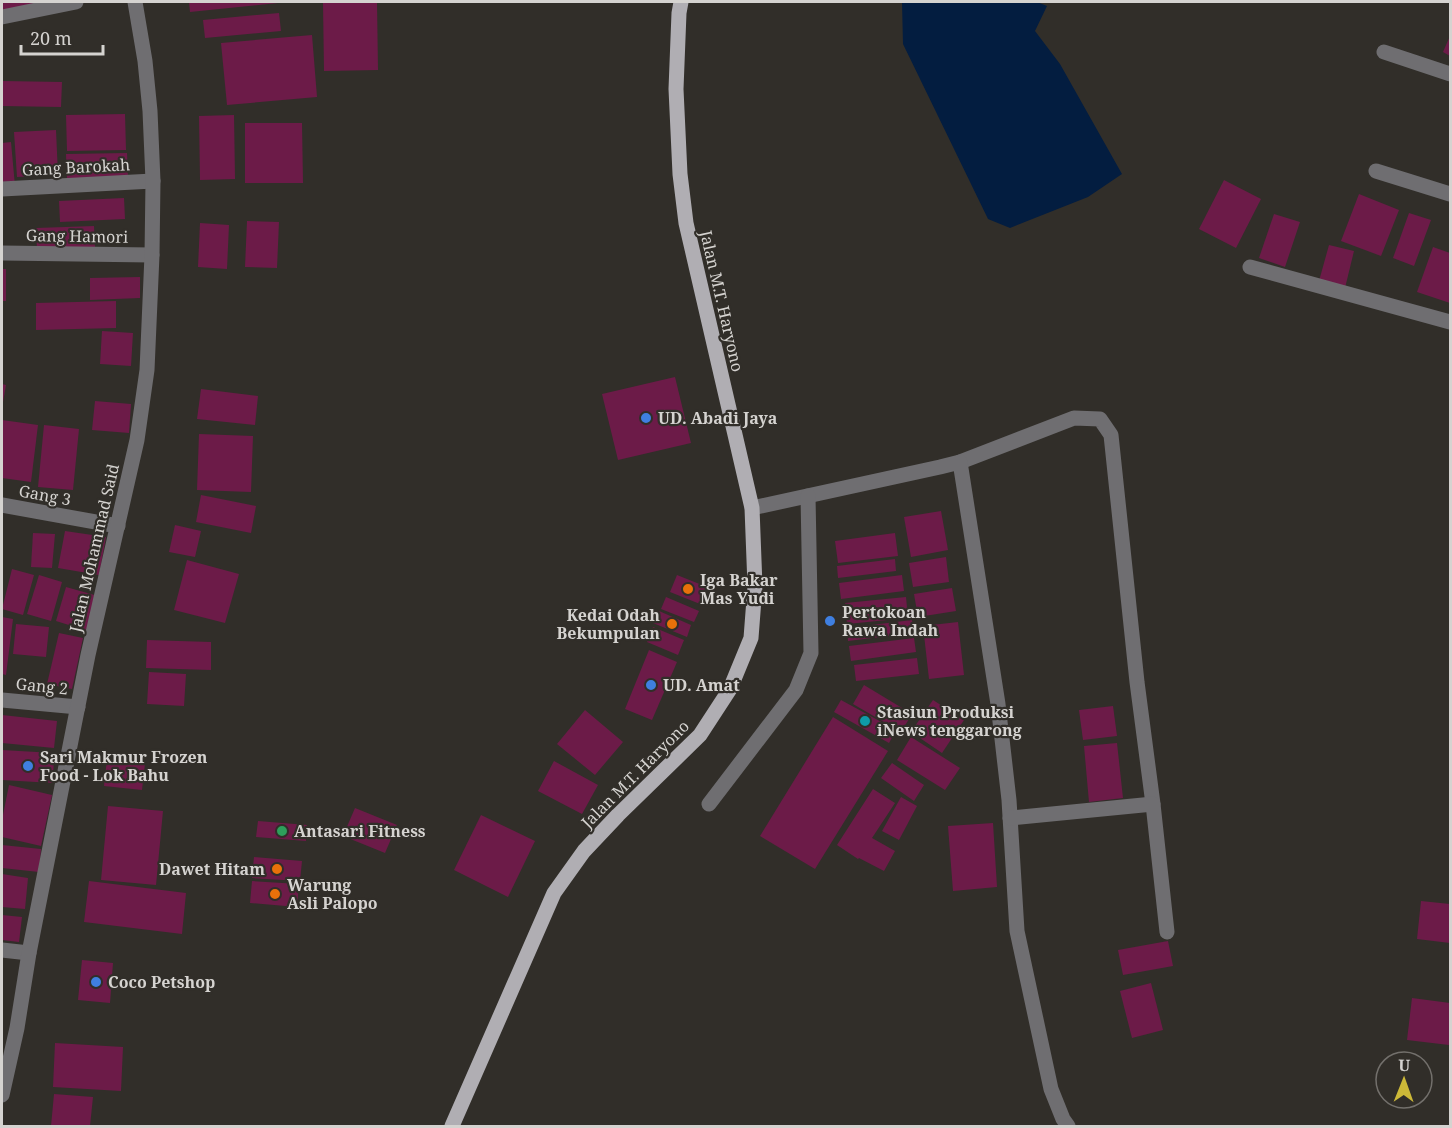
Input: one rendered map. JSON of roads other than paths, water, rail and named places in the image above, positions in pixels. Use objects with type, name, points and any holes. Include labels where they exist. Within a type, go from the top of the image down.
[{"type":"main road","name":"Jalan M.T. Haryono","points":[[452,1126],[554,893],[584,851],[700,735],[730,689],[751,638],[755,586],[752,508],[686,223],[680,174],[676,89],[681,2]]},
{"type":"street","points":[[2,17],[76,2]]},
{"type":"street","name":"Jalan Mohammad Said","points":[[2,1095],[9,1027],[29,953],[88,655],[137,440],[147,370],[153,181],[147,81],[135,2]]},
{"type":"street","points":[[1384,52],[1450,74]]},
{"type":"street","points":[[1376,171],[1450,194]]},
{"type":"street","name":"Gang Barokah","points":[[2,189],[153,181]]},
{"type":"street","name":"Gang Hamori","points":[[2,253],[152,255]]},
{"type":"street","points":[[1250,267],[1450,322]]},
{"type":"street","points":[[752,508],[960,462],[1074,418],[1100,419],[1111,435],[1137,682],[1167,932]]},
{"type":"street","points":[[960,462],[998,704],[1010,818],[1017,931],[1051,1089],[1068,1126]]},
{"type":"street","points":[[709,804],[796,690],[811,653],[808,496]]},
{"type":"street","name":"Gang 3","points":[[2,505],[118,526]]},
{"type":"street","name":"Gang 2","points":[[2,700],[78,708]]},
{"type":"street","points":[[1010,818],[1153,804]]},
{"type":"street","points":[[2,950],[29,953]]},
{"type":"water","points":[[902,2],[1037,2],[1047,6],[1035,31],[1060,64],[1122,174],[1088,197],[1010,228],[988,219],[903,44]]},
{"type":"place","name":"UD. Abadi Jaya","points":[[646,418]]},
{"type":"place","name":"Iga Bakar Mas Yudi","points":[[688,589]]},
{"type":"place","name":"Pertokoan Rawa Indah","points":[[830,621]]},
{"type":"place","name":"Kedai Odah Bekumpulan","points":[[672,624]]},
{"type":"place","name":"UD. Amat","points":[[651,685]]},
{"type":"place","name":"Stasiun Produksi iNews tenggarong","points":[[865,721]]},
{"type":"place","name":"Sari Makmur Frozen Food - Lok Bahu","points":[[28,766]]},
{"type":"place","name":"Antasari Fitness","points":[[282,831]]},
{"type":"place","name":"Dawet Hitam","points":[[277,869]]},
{"type":"place","name":"Warung Asli Palopo","points":[[275,894]]},
{"type":"place","name":"Coco Petshop","points":[[96,982]]}]
